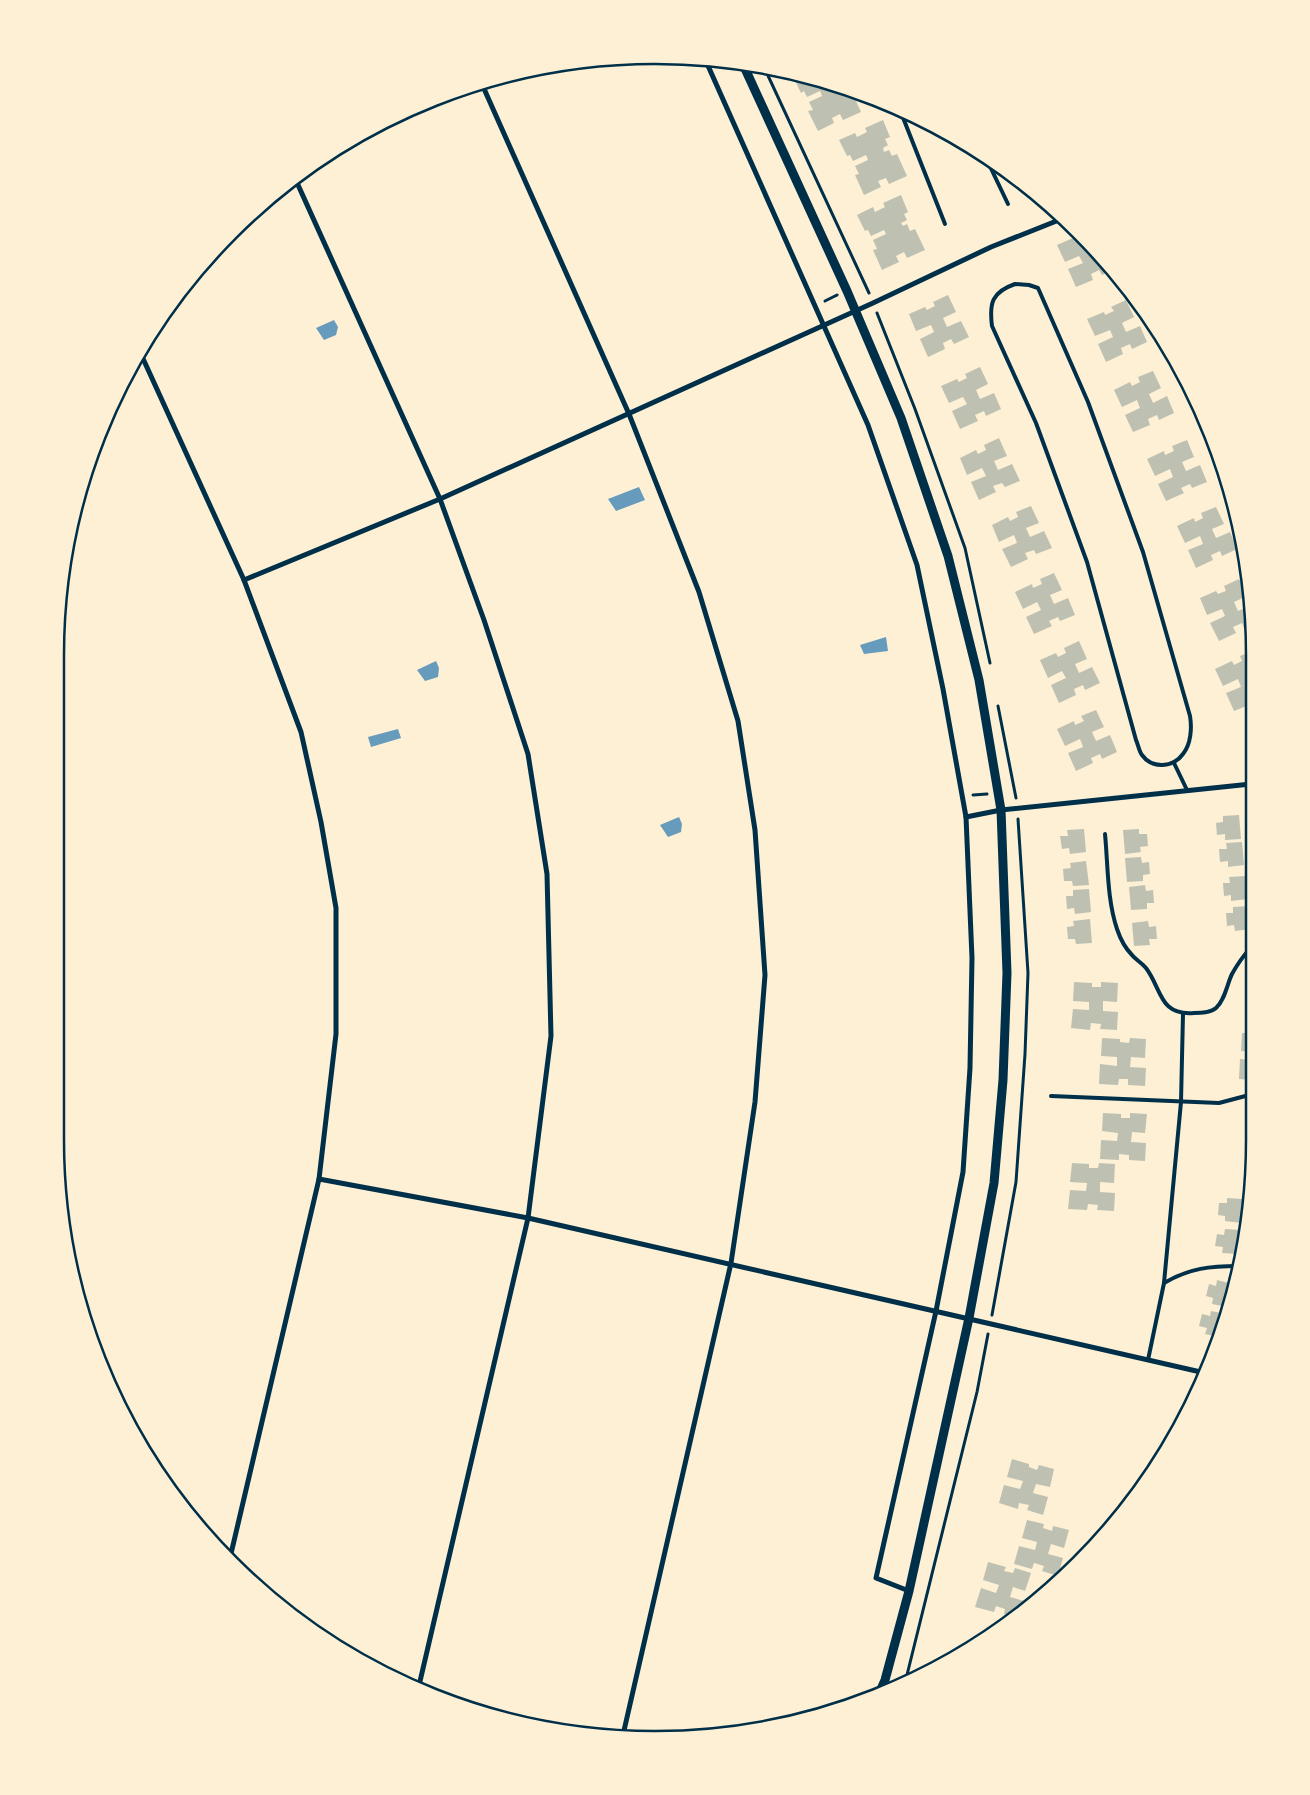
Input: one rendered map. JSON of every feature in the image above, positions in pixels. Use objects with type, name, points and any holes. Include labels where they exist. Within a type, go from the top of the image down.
[{"type":"street","points":[[708,67],[868,425],[917,565],[943,689],[966,817],[972,958],[970,1068],[964,1172],[936,1311],[876,1578],[909,1591]]},
{"type":"street","points":[[746,71],[902,418],[948,556],[979,680],[1001,810],[1006,974],[1003,1080],[994,1184],[970,1318],[909,1591],[883,1685]]},
{"type":"street","points":[[484,89],[629,414],[699,592],[738,721],[755,830],[765,976],[755,1102],[731,1263],[624,1730]]},
{"type":"street","points":[[298,184],[440,499],[484,620],[528,754],[547,874],[551,1036],[528,1218],[420,1682]]},
{"type":"street","points":[[244,580],[440,499],[873,303],[991,247],[1056,221]]},
{"type":"street","points":[[143,359],[244,580],[301,732],[322,822],[336,908],[336,1034],[319,1179],[231,1552]]},
{"type":"street","points":[[966,817],[1017,808],[1246,784]]},
{"type":"street","points":[[319,1179],[528,1218],[1199,1372]]},
{"type":"lane","points":[[904,119],[945,224]]},
{"type":"lane","points":[[991,169],[1008,204]]},
{"type":"lane","points":[[1015,284],[1030,284],[1038,288],[1088,402],[1143,552],[1190,716],[1192,729],[1184,754],[1174,763],[1162,766],[1153,764],[1142,755],[1136,740],[1087,562],[1036,423],[992,326],[990,310],[994,299],[1003,288],[1015,284]]},
{"type":"lane","points":[[1174,763],[1187,790]]},
{"type":"lane","points":[[1105,834],[1112,910],[1120,937],[1132,956],[1147,970],[1163,1001],[1171,1009],[1183,1014],[1206,1012],[1215,1009],[1221,1002],[1232,975],[1246,953]]},
{"type":"lane","points":[[1148,1360],[1164,1283],[1181,1102],[1183,1014]]},
{"type":"lane","points":[[1051,1096],[1219,1103],[1246,1096]]},
{"type":"lane","points":[[1164,1283],[1191,1270],[1211,1266],[1232,1266]]},
{"type":"path","points":[[768,75],[873,303],[915,410],[965,548],[992,672]]},
{"type":"path","points":[[907,1674],[977,1392],[1016,1182],[1025,1054],[1028,974],[1017,808],[998,702]]},
{"type":"water","points":[[334,320],[338,327],[336,335],[324,340],[316,328]]},
{"type":"water","points":[[639,487],[645,500],[616,511],[608,499]]},
{"type":"water","points":[[886,637],[888,651],[864,654],[860,645]]},
{"type":"water","points":[[436,661],[439,668],[438,677],[425,681],[417,670]]},
{"type":"water","points":[[398,729],[401,738],[371,747],[368,737]]},
{"type":"water","points":[[679,817],[682,824],[681,832],[668,837],[660,825]]},
{"type":"building","points":[[795,81],[855,99],[861,112],[843,120],[840,114],[832,118],[834,123],[818,131],[808,111],[813,110],[809,102],[822,96],[820,91],[807,97],[804,91],[801,93]]},
{"type":"building","points":[[883,120],[890,137],[885,139],[888,145],[883,148],[884,152],[889,150],[892,156],[897,154],[907,176],[889,184],[886,178],[878,181],[881,187],[864,195],[855,175],[859,174],[855,166],[868,160],[866,155],[853,161],[850,155],[847,156],[839,140],[855,133],[857,137],[867,132],[865,128]]},
{"type":"building","points":[[901,195],[908,212],[904,214],[907,220],[901,223],[903,226],[907,224],[910,231],[915,229],[925,250],[907,258],[904,252],[896,256],[899,262],[882,270],[873,250],[877,249],[873,240],[886,234],[884,230],[871,236],[868,230],[865,231],[857,215],[873,207],[875,212],[885,207],[883,203]]},
{"type":"building","points":[[1073,238],[1106,273],[1102,275],[1099,270],[1091,274],[1093,280],[1076,287],[1068,269],[1083,263],[1079,256],[1065,262],[1057,245]]},
{"type":"building","points":[[948,295],[956,312],[943,318],[947,327],[961,321],[969,337],[954,344],[951,339],[943,343],[945,349],[928,357],[920,339],[934,332],[931,325],[916,331],[909,314],[925,307],[927,310],[935,306],[933,302]]},
{"type":"building","points":[[1126,300],[1134,317],[1122,323],[1126,332],[1140,326],[1147,342],[1132,349],[1130,344],[1121,348],[1123,354],[1106,362],[1098,344],[1113,337],[1110,330],[1095,336],[1087,319],[1104,312],[1105,315],[1114,311],[1111,307]]},
{"type":"building","points":[[980,367],[988,384],[976,390],[980,399],[994,393],[1001,409],[986,416],[984,411],[975,415],[978,421],[960,429],[952,411],[967,404],[963,397],[949,403],[941,386],[957,379],[959,382],[967,378],[965,374]]},
{"type":"building","points":[[1153,371],[1161,388],[1149,394],[1153,403],[1167,396],[1174,413],[1159,420],[1157,415],[1148,419],[1150,425],[1133,432],[1125,415],[1140,408],[1137,400],[1122,407],[1114,390],[1130,382],[1132,386],[1140,382],[1138,377]]},
{"type":"building","points":[[999,438],[1007,456],[994,461],[998,470],[1012,464],[1020,481],[1005,487],[1002,483],[993,486],[996,492],[979,500],[971,482],[986,476],[982,468],[967,475],[960,458],[976,450],[978,454],[986,450],[984,445]]},
{"type":"building","points":[[1187,440],[1194,457],[1182,462],[1186,471],[1200,465],[1207,482],[1192,488],[1190,484],[1181,488],[1184,493],[1166,501],[1158,484],[1173,477],[1170,469],[1155,476],[1147,459],[1164,451],[1165,455],[1174,451],[1172,446]]},
{"type":"building","points":[[1031,506],[1039,523],[1026,528],[1030,537],[1044,531],[1052,548],[1036,554],[1034,550],[1025,553],[1028,559],[1011,567],[1002,549],[1017,543],[1014,535],[999,542],[992,525],[1008,517],[1010,521],[1018,517],[1016,512]]},
{"type":"building","points":[[1216,507],[1224,524],[1212,529],[1216,538],[1230,532],[1236,549],[1222,556],[1220,551],[1211,555],[1213,560],[1196,568],[1188,550],[1203,544],[1200,536],[1185,543],[1177,526],[1194,518],[1195,522],[1203,518],[1201,513]]},
{"type":"building","points":[[1054,573],[1062,590],[1050,595],[1054,604],[1068,598],[1075,615],[1060,621],[1058,617],[1049,621],[1052,626],[1034,634],[1026,617],[1041,610],[1037,602],[1023,609],[1015,592],[1032,584],[1033,588],[1042,584],[1040,579]]},
{"type":"building","points":[[1239,579],[1243,598],[1234,602],[1238,611],[1244,608],[1245,628],[1242,623],[1233,627],[1236,633],[1219,641],[1210,623],[1225,616],[1222,609],[1207,615],[1200,598],[1216,591],[1218,594],[1226,591],[1224,586]]},
{"type":"building","points":[[1079,641],[1087,659],[1075,664],[1079,673],[1092,667],[1100,683],[1085,690],[1083,685],[1074,689],[1076,695],[1059,703],[1051,685],[1066,678],[1062,671],[1048,678],[1040,660],[1056,653],[1058,657],[1066,653],[1064,648]]},
{"type":"building","points":[[1246,654],[1246,706],[1234,711],[1226,693],[1241,687],[1238,679],[1223,686],[1215,669],[1232,661],[1234,665],[1242,661],[1240,656]]},
{"type":"building","points":[[1096,710],[1104,727],[1092,732],[1096,741],[1110,735],[1117,752],[1102,759],[1100,754],[1091,758],[1093,763],[1076,771],[1068,753],[1083,747],[1080,739],[1065,746],[1057,729],[1074,721],[1075,725],[1084,721],[1081,716]]},
{"type":"building","points":[[1239,815],[1241,839],[1225,840],[1225,834],[1217,835],[1216,823],[1223,822],[1223,816]]},
{"type":"building","points":[[1084,829],[1086,852],[1070,854],[1069,848],[1062,849],[1060,836],[1068,836],[1067,830]]},
{"type":"building","points":[[1139,829],[1139,834],[1147,834],[1148,846],[1140,847],[1141,852],[1125,854],[1123,830]]},
{"type":"building","points":[[1242,842],[1244,865],[1228,867],[1228,861],[1220,862],[1219,849],[1227,849],[1226,843]]},
{"type":"building","points":[[1141,857],[1142,863],[1149,862],[1150,874],[1143,875],[1143,881],[1127,882],[1125,858]]},
{"type":"building","points":[[1086,861],[1089,885],[1073,886],[1072,881],[1064,881],[1063,869],[1071,868],[1070,863]]},
{"type":"building","points":[[1246,876],[1246,899],[1231,901],[1231,895],[1224,896],[1223,883],[1230,883],[1229,877]]},
{"type":"building","points":[[1145,885],[1146,891],[1153,890],[1154,903],[1147,903],[1147,909],[1131,910],[1129,887]]},
{"type":"building","points":[[1089,889],[1091,912],[1075,914],[1074,908],[1067,909],[1066,896],[1073,896],[1073,890]]},
{"type":"building","points":[[1246,906],[1246,930],[1235,931],[1234,925],[1227,926],[1226,913],[1233,913],[1233,907]]},
{"type":"building","points":[[1090,919],[1092,943],[1076,944],[1075,939],[1068,939],[1067,927],[1074,926],[1073,921]]},
{"type":"building","points":[[1148,921],[1149,927],[1156,926],[1157,939],[1149,939],[1150,945],[1134,946],[1132,923]]},
{"type":"building","points":[[1074,982],[1092,983],[1092,987],[1101,987],[1101,982],[1118,983],[1117,1002],[1103,1001],[1103,1011],[1118,1012],[1117,1030],[1100,1029],[1101,1024],[1091,1023],[1090,1030],[1071,1028],[1073,1009],[1089,1010],[1089,1002],[1073,1001]]},
{"type":"building","points":[[1242,1033],[1246,1033],[1246,1051],[1241,1051]]},
{"type":"building","points":[[1102,1038],[1120,1039],[1120,1042],[1129,1043],[1130,1038],[1146,1039],[1145,1058],[1131,1057],[1130,1067],[1146,1068],[1145,1086],[1128,1085],[1128,1079],[1119,1079],[1118,1085],[1099,1084],[1100,1064],[1117,1066],[1117,1057],[1101,1056]]},
{"type":"building","points":[[1240,1059],[1246,1059],[1246,1080],[1239,1079]]},
{"type":"building","points":[[1103,1113],[1121,1114],[1121,1118],[1130,1118],[1130,1113],[1147,1114],[1145,1133],[1132,1132],[1131,1142],[1146,1143],[1145,1161],[1129,1160],[1129,1155],[1119,1154],[1119,1160],[1100,1159],[1101,1140],[1117,1141],[1118,1133],[1102,1131]]},
{"type":"building","points":[[1072,1163],[1089,1164],[1089,1168],[1098,1168],[1099,1163],[1115,1164],[1114,1183],[1100,1182],[1100,1192],[1115,1193],[1114,1211],[1097,1210],[1098,1205],[1088,1204],[1087,1210],[1068,1209],[1070,1190],[1086,1191],[1087,1183],[1070,1182]]},
{"type":"building","points":[[1227,1198],[1243,1199],[1240,1223],[1225,1221],[1225,1216],[1218,1215],[1219,1203],[1227,1203]]},
{"type":"building","points":[[1225,1229],[1239,1230],[1235,1254],[1222,1253],[1223,1247],[1215,1246],[1217,1234],[1224,1235]]},
{"type":"building","points":[[1217,1280],[1228,1283],[1222,1306],[1212,1304],[1213,1298],[1206,1296],[1209,1284],[1216,1286]]},
{"type":"building","points":[[1211,1311],[1220,1313],[1213,1336],[1205,1334],[1207,1328],[1199,1326],[1202,1314],[1210,1316]]},
{"type":"building","points":[[1012,1459],[1029,1464],[1029,1467],[1037,1470],[1039,1465],[1054,1469],[1050,1487],[1036,1484],[1033,1493],[1048,1497],[1043,1515],[1027,1510],[1029,1505],[1019,1503],[1018,1509],[999,1503],[1004,1485],[1020,1489],[1023,1481],[1007,1477]]},
{"type":"building","points":[[1027,1520],[1044,1524],[1043,1528],[1052,1531],[1053,1526],[1069,1530],[1064,1548],[1051,1544],[1048,1554],[1063,1558],[1059,1571],[1055,1575],[1042,1571],[1044,1566],[1034,1563],[1032,1569],[1014,1564],[1019,1546],[1035,1550],[1037,1542],[1022,1538]]},
{"type":"building","points":[[988,1562],[1006,1567],[1004,1571],[1013,1573],[1015,1568],[1031,1573],[1025,1591],[1013,1587],[1010,1597],[1024,1601],[1007,1615],[1004,1614],[1005,1609],[996,1606],[994,1612],[975,1607],[981,1588],[996,1593],[999,1585],[983,1580]]}]
